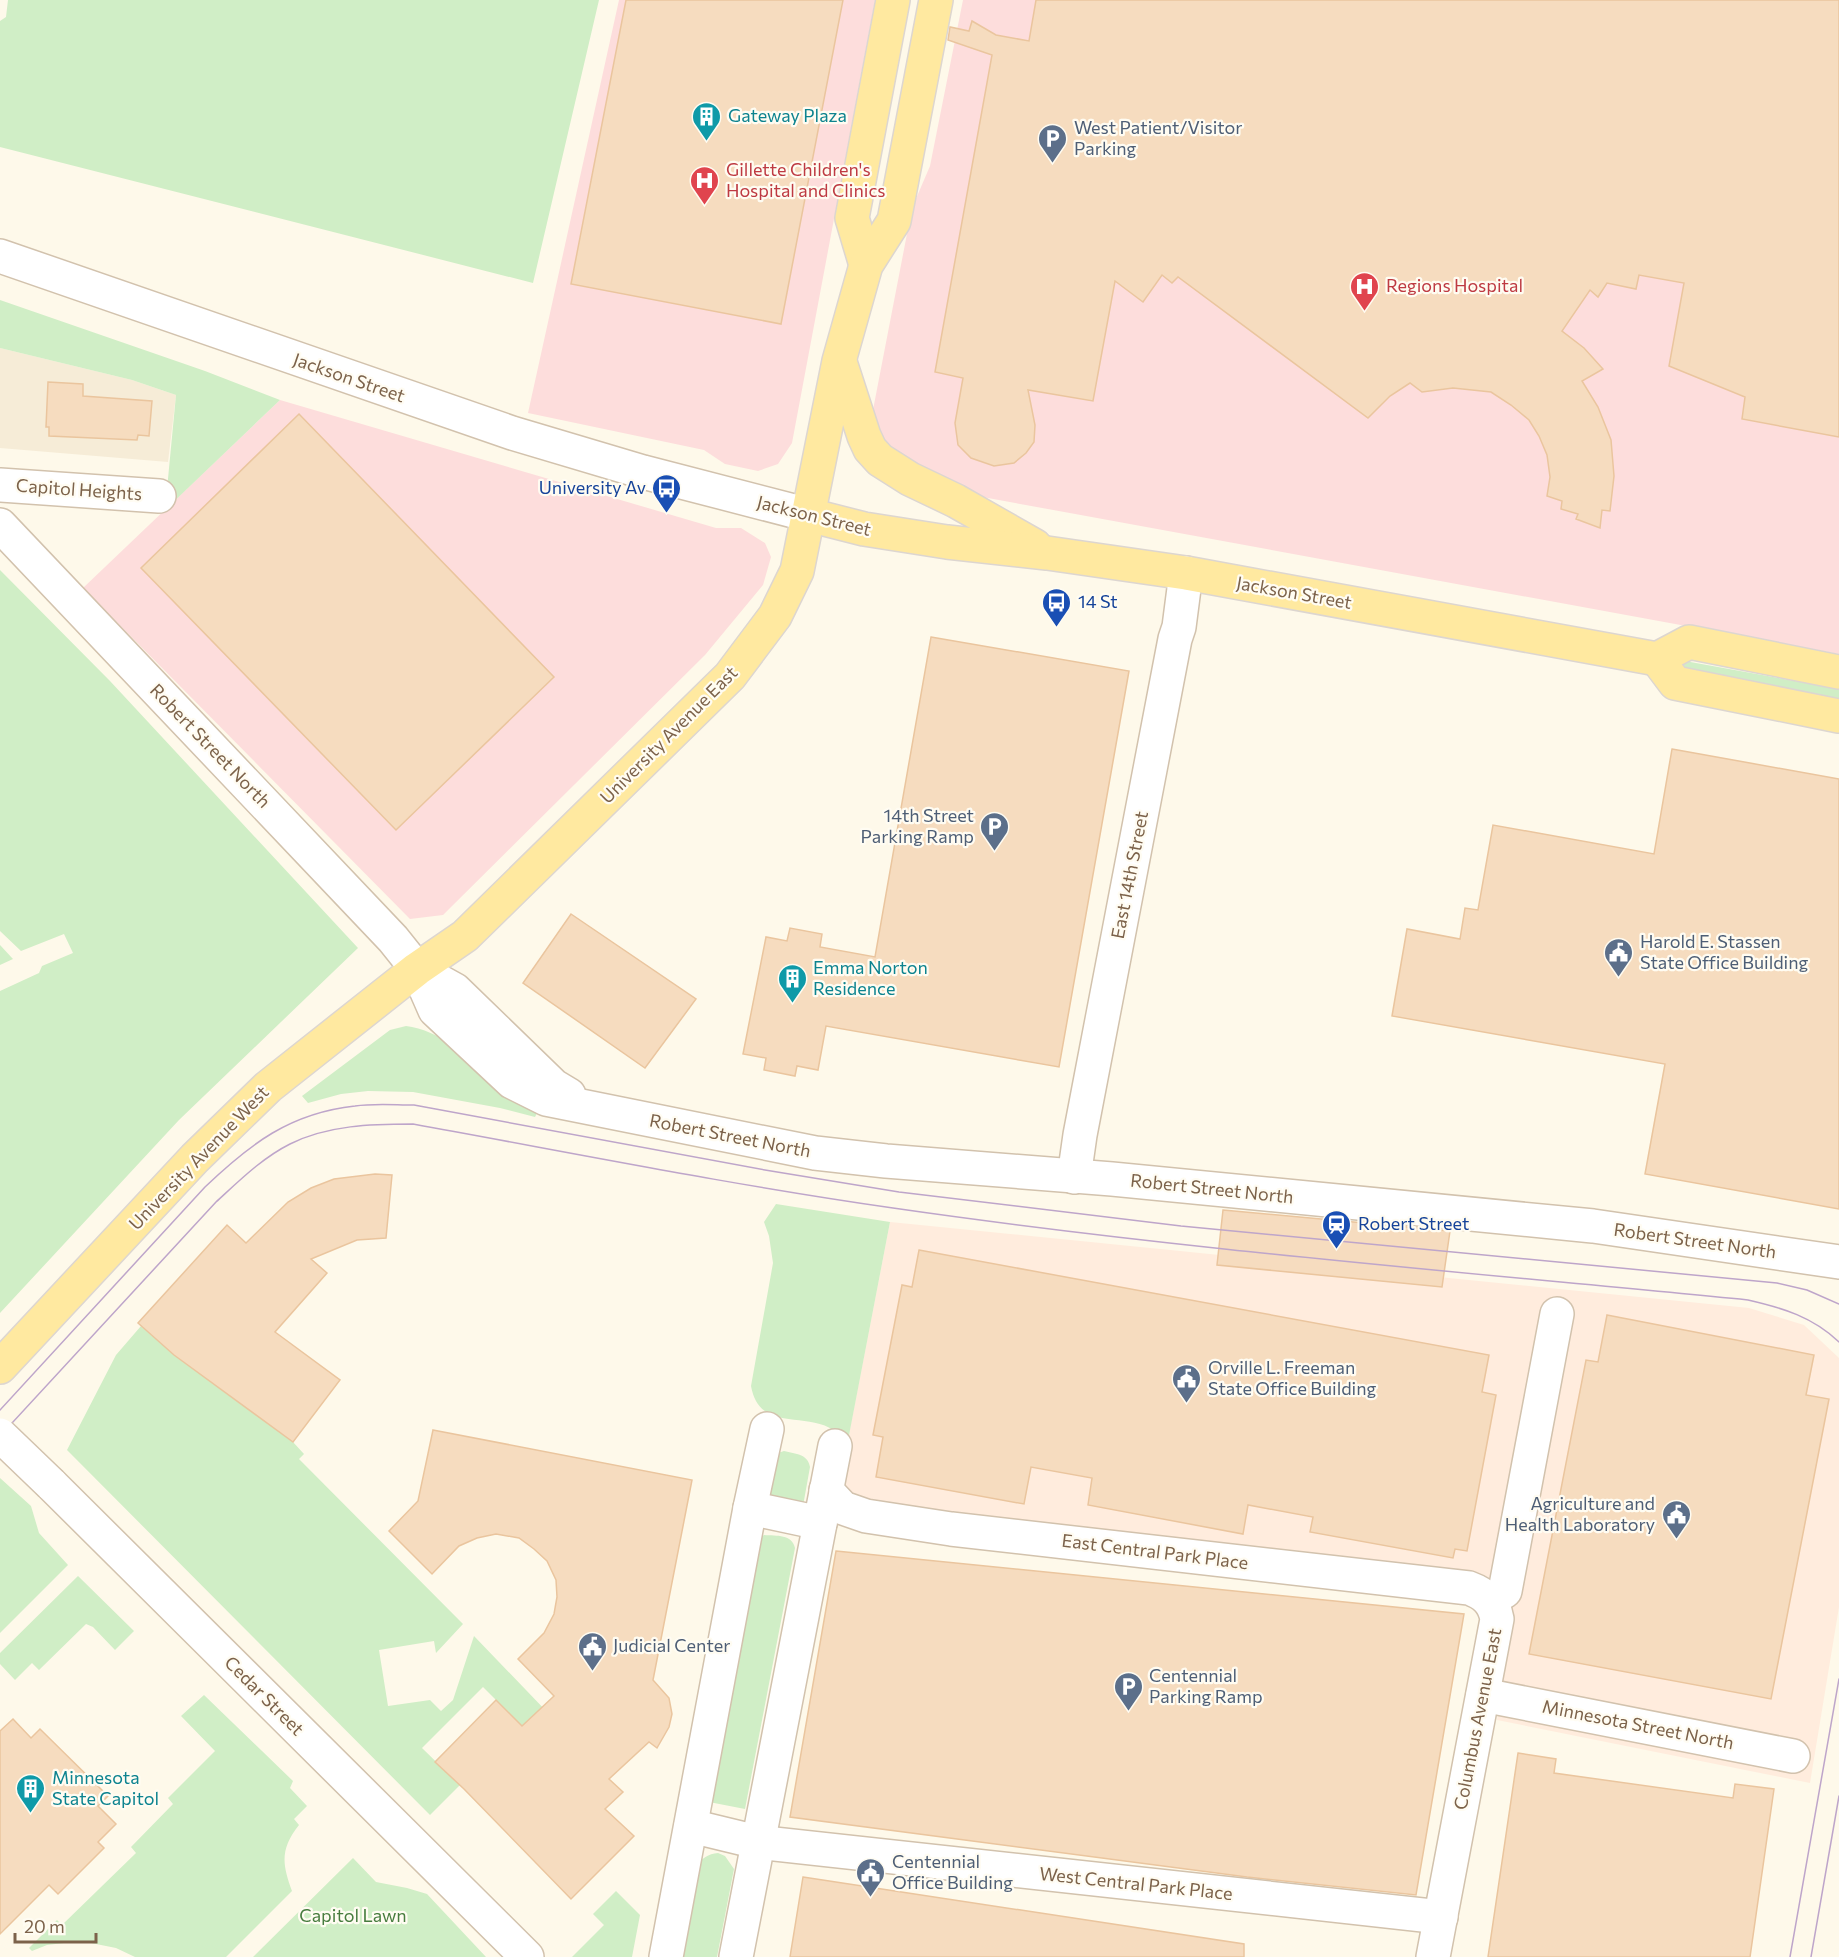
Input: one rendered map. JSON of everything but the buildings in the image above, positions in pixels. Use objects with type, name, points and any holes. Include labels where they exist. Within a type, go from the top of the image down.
[{"type":"main road","points":[[866,265],[852,218],[893,0]]},
{"type":"main road","name":"University Avenue East","points":[[417,969],[465,936],[730,676],[776,616],[797,571],[839,361],[866,265],[894,222],[936,0]]},
{"type":"main road","points":[[839,361],[864,436],[870,449],[880,460],[910,479],[956,501],[1047,553]]},
{"type":"main road","name":"Jackson Street","points":[[809,515],[864,529],[947,542],[1047,553],[1186,573],[1657,659]]},
{"type":"main road","points":[[1839,672],[1689,642],[1657,659],[1675,683],[1839,716]]},
{"type":"main road","name":"University Avenue West","points":[[0,1367],[195,1158],[268,1087],[417,969]]},
{"type":"street","name":"Jackson Street","points":[[0,256],[512,434],[643,472],[809,515]]},
{"type":"street","name":"Capitol Heights","points":[[0,485],[159,496]]},
{"type":"street","name":"Robert Street North","points":[[0,525],[393,939],[417,969],[455,990],[554,1086],[588,1107],[687,1129],[815,1153],[1112,1179],[1593,1226],[1839,1262]]},
{"type":"street","name":"East 14th Street","points":[[1074,1177],[1172,650],[1179,627],[1186,573]]},
{"type":"street","name":"Columbus Avenue East","points":[[1433,1957],[1497,1619],[1495,1608],[1490,1600],[1505,1591],[1557,1314]]},
{"type":"street","points":[[666,1957],[750,1508],[767,1429]]},
{"type":"street","name":"Cedar Street","points":[[0,1435],[526,1957]]},
{"type":"street","points":[[736,1957],[835,1446]]},
{"type":"street","name":"East Central Park Place","points":[[826,1490],[843,1508],[866,1516],[951,1529],[1469,1588],[1481,1592],[1490,1600]]},
{"type":"street","points":[[750,1508],[820,1523]]},
{"type":"street","name":"Minnesota Street North","points":[[1483,1695],[1793,1756]]},
{"type":"street","name":"West Central Park Place","points":[[691,1826],[757,1842],[1441,1917]]},
{"type":"shaded area","name":"Gillette Children's Hospital and Clinics","points":[[619,0],[875,0],[792,443],[778,464],[758,471],[725,464],[704,450],[528,413]]},
{"type":"shaded area","name":"Regions Hospital","points":[[963,0],[1839,0],[1839,654],[966,494],[907,463],[878,437],[872,415],[912,208],[930,166]]},
{"type":"shaded area","points":[[0,348],[132,380],[176,395],[168,462],[0,448]]},
{"type":"shaded area","points":[[280,400],[716,528],[741,528],[765,543],[771,557],[763,585],[705,655],[443,915],[410,919],[83,588]]},
{"type":"shaded area","points":[[890,1222],[1749,1308],[1804,1325],[1839,1358],[1839,1607],[1810,1783],[1497,1720],[1513,1620],[1508,1601],[850,1506],[838,1491]]},
{"type":"green space","points":[[8,0],[599,0],[533,283],[0,147],[0,21],[6,17]]},
{"type":"green space","points":[[0,300],[205,371],[280,400],[165,510],[176,395],[132,380],[0,348]]},
{"type":"green space","points":[[0,570],[110,681],[358,948],[179,1120],[0,1313],[0,991],[39,973],[42,966],[73,953],[64,934],[21,951],[0,931]]},
{"type":"green space","points":[[1685,661],[1839,689],[1839,700],[1683,670]]},
{"type":"green space","points":[[0,945],[13,959],[0,965]]},
{"type":"green space","points":[[406,1026],[440,1037],[475,1060],[538,1111],[535,1117],[413,1092],[368,1091],[341,1094],[308,1103],[302,1096],[390,1030]]},
{"type":"green space","points":[[776,1204],[890,1222],[846,1451],[838,1434],[827,1427],[775,1416],[765,1411],[756,1401],[751,1386],[773,1263],[769,1236],[764,1222]]},
{"type":"green space","points":[[141,1326],[174,1355],[293,1442],[304,1454],[299,1459],[463,1624],[436,1653],[434,1641],[379,1650],[388,1706],[430,1700],[441,1711],[453,1700],[474,1636],[549,1714],[522,1726],[483,1687],[422,1748],[460,1785],[430,1815],[67,1450],[116,1355]]},
{"type":"green space","points":[[784,1451],[801,1455],[809,1463],[803,1506],[766,1501],[778,1453]]},
{"type":"green space","points":[[0,1478],[31,1506],[39,1533],[68,1565],[0,1633]]},
{"type":"green space","points":[[764,1535],[787,1538],[791,1540],[795,1548],[745,1809],[709,1802],[760,1538]]},
{"type":"green space","points":[[78,1576],[134,1631],[115,1650],[93,1627],[86,1624],[39,1670],[32,1663],[15,1680],[0,1664],[0,1653]]},
{"type":"green space","points":[[204,1695],[293,1781],[290,1788],[307,1806],[294,1819],[299,1825],[286,1849],[286,1873],[292,1891],[226,1957],[135,1957],[116,1948],[81,1941],[47,1945],[32,1951],[29,1948],[57,1920],[62,1925],[136,1853],[131,1847],[173,1804],[168,1798],[215,1751],[181,1716]]},
{"type":"green space","points":[[718,1853],[725,1856],[734,1869],[717,1957],[678,1957],[696,1866],[711,1854]]},
{"type":"green space","name":"Capitol Lawn","points":[[353,1858],[376,1882],[427,1894],[486,1957],[253,1957]]},
{"type":"green space","points":[[616,1891],[640,1915],[632,1957],[572,1957],[604,1925],[593,1914]]},
{"type":"tram line","points":[[0,1410],[205,1187],[238,1157],[272,1133],[291,1123],[332,1110],[370,1105],[414,1105],[765,1170],[899,1192],[1181,1226],[1777,1283],[1807,1290],[1839,1304]]},
{"type":"tram line","points":[[0,1436],[216,1202],[251,1170],[290,1144],[319,1133],[382,1124],[413,1124],[773,1189],[1000,1223],[1320,1259],[1748,1300],[1773,1306],[1808,1320],[1839,1342]]},
{"type":"tram line","points":[[1790,1957],[1839,1679]]},
{"type":"tram line","points":[[1811,1957],[1839,1796]]},
{"type":"place","name":"Gateway Plaza","points":[[707,142]]},
{"type":"place","name":"West Patient/Visitor Parking","points":[[1053,164]]},
{"type":"place","name":"Gillette Children's Hospital and Clinics","points":[[705,206]]},
{"type":"place","name":"Regions Hospital","points":[[1365,312]]},
{"type":"place","name":"University Av","points":[[667,514]]},
{"type":"place","name":"14 St","points":[[1057,628]]},
{"type":"place","name":"14th Street Parking Ramp","points":[[995,852]]},
{"type":"place","name":"Harold E. Stassen State Office Building","points":[[1619,978]]},
{"type":"place","name":"Emma Norton Residence","points":[[792,1004]]},
{"type":"place","name":"Robert Street","points":[[1337,1250]]},
{"type":"place","name":"Orville L. Freeman State Office Building","points":[[1187,1404]]},
{"type":"place","name":"Agriculture and Health Laboratory","points":[[1676,1540]]},
{"type":"place","name":"Judicial Center","points":[[592,1672]]},
{"type":"place","name":"Centennial Parking Ramp","points":[[1128,1712]]},
{"type":"place","name":"Minnesota State Capitol","points":[[31,1814]]},
{"type":"place","name":"Centennial Office Building","points":[[871,1898]]}]
